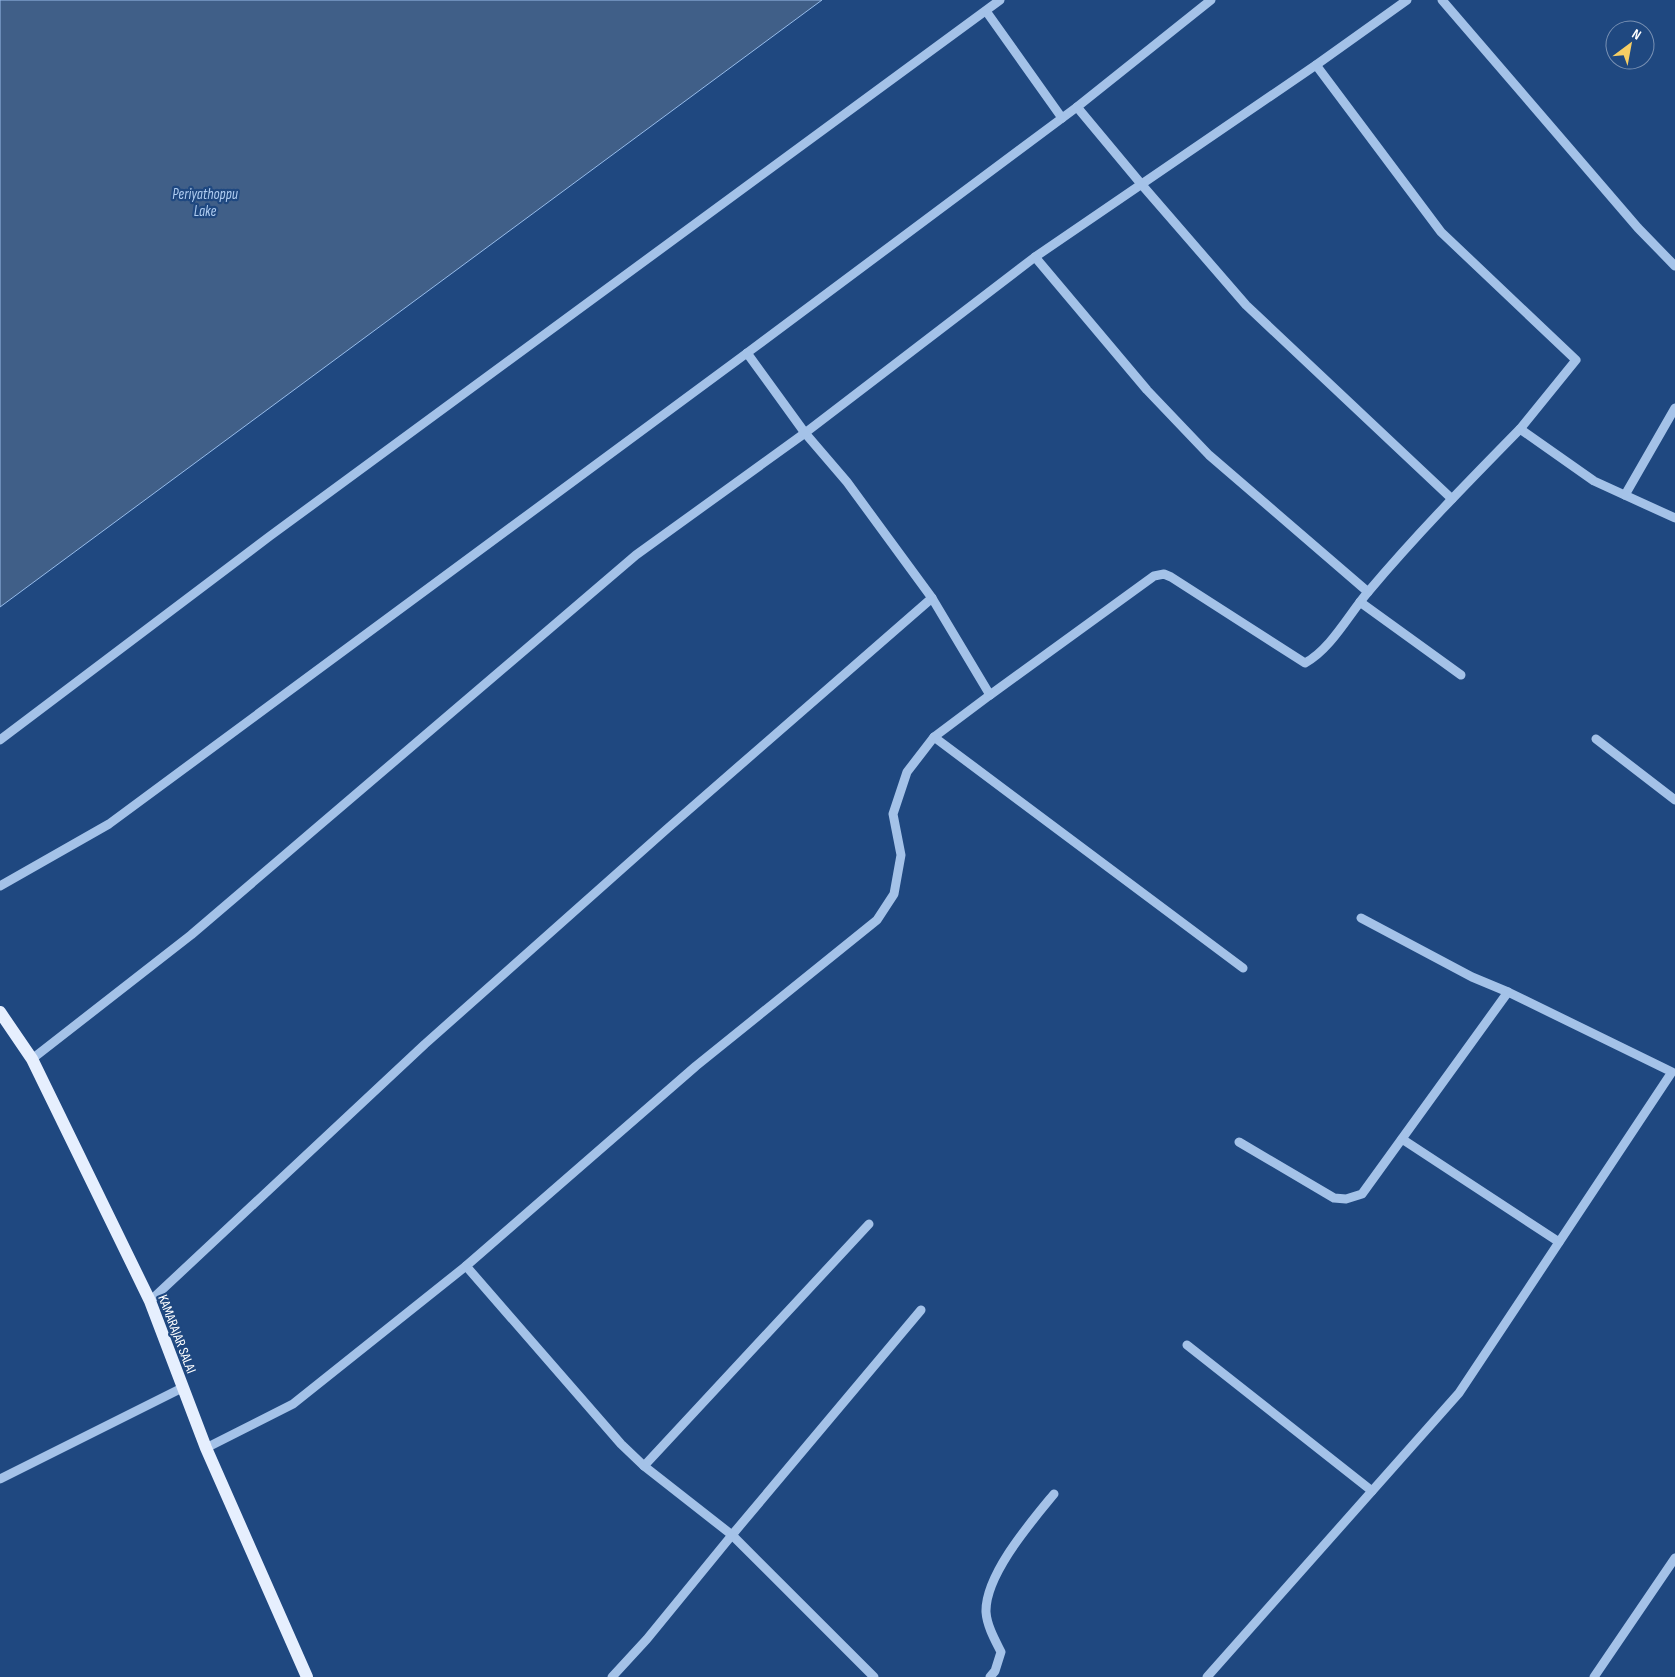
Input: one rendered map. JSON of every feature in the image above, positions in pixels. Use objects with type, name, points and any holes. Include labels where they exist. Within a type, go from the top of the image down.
[{"type":"main road","name":"KAMARAJAR SALAI","points":[[0,1012],[32,1059],[150,1301],[206,1448],[307,1677]]},
{"type":"street","points":[[0,740],[270,536],[1000,0]]},
{"type":"street","points":[[0,886],[109,824],[747,354],[1062,118],[1211,0]]},
{"type":"street","points":[[32,1059],[191,935],[636,555],[805,433],[1035,257],[1316,65],[1407,0]]},
{"type":"street","points":[[1442,0],[1638,228],[1675,266]]},
{"type":"street","points":[[986,11],[1062,118]]},
{"type":"street","points":[[206,1448],[293,1404],[466,1266],[696,1066],[877,920],[894,894],[901,855],[893,814],[908,772],[934,737],[1154,576],[1164,574],[1171,576],[1305,663],[1318,656],[1368,592],[1452,499],[1520,429],[1576,360],[1441,232],[1316,65]]},
{"type":"street","points":[[1076,107],[1246,305],[1452,499]]},
{"type":"street","points":[[1035,257],[1147,390],[1209,455],[1368,592]]},
{"type":"street","points":[[747,354],[805,433],[846,482],[932,598],[990,695]]},
{"type":"street","points":[[1625,495],[1675,408]]},
{"type":"street","points":[[1520,429],[1594,481],[1675,518]]},
{"type":"street","points":[[150,1301],[425,1044],[668,828],[932,598]]},
{"type":"street","points":[[1360,602],[1461,675]]},
{"type":"street","points":[[934,737],[1243,968]]},
{"type":"street","points":[[1596,739],[1675,800]]},
{"type":"street","points":[[1207,1677],[1459,1393],[1674,1071],[1508,992],[1472,977],[1361,918]]},
{"type":"street","points":[[1239,1142],[1334,1198],[1346,1199],[1362,1194],[1508,992]]},
{"type":"street","points":[[1402,1139],[1559,1242]]},
{"type":"street","points":[[644,1466],[868,1224]]},
{"type":"street","points":[[466,1266],[621,1444],[644,1466],[732,1535],[874,1677]]},
{"type":"street","points":[[612,1677],[647,1638],[921,1310]]},
{"type":"street","points":[[1187,1345],[1372,1491]]},
{"type":"street","points":[[0,1479],[182,1388]]},
{"type":"street","points":[[990,1677],[995,1671],[1001,1652],[986,1613],[990,1590],[1016,1542],[1054,1494]]},
{"type":"street","points":[[1594,1677],[1675,1558]]},
{"type":"water","name":"Periyathoppu Lake","points":[[0,0],[822,0],[0,607]]}]
